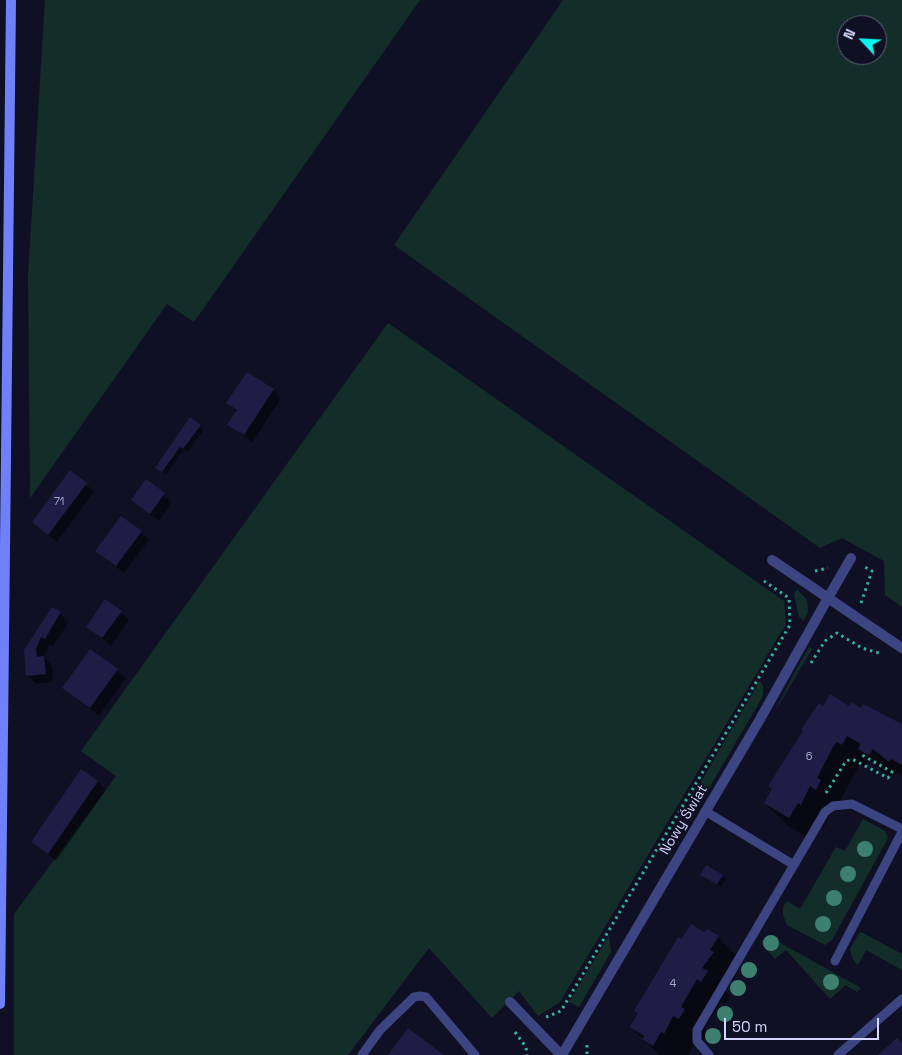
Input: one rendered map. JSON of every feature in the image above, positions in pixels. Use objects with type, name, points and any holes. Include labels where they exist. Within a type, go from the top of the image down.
[{"type":"street","points":[[0,1004],[10,0]]},
{"type":"street","name":"Nowy Świat","points":[[561,1055],[705,812],[851,558]]},
{"type":"street","points":[[772,560],[902,648]]},
{"type":"street","points":[[510,1002],[561,1055]]},
{"type":"lane","points":[[709,1055],[697,1041],[697,1030],[818,823],[833,806],[852,804],[902,830],[835,961]]},
{"type":"lane","points":[[705,812],[794,865]]},
{"type":"lane","points":[[362,1055],[380,1030],[414,997],[420,996],[426,997],[475,1055]]},
{"type":"lane","points":[[838,1055],[902,999]]},
{"type":"path","points":[[542,1018],[561,1011],[790,625],[789,598],[764,581]]},
{"type":"path","points":[[825,641],[837,633],[862,648],[884,655]]},
{"type":"path","points":[[821,800],[846,761],[852,759],[859,761],[888,778],[892,772],[863,754],[859,761]]},
{"type":"path","points":[[510,1026],[526,1047],[527,1055]]},
{"type":"green space","points":[[45,0],[420,0],[194,322],[167,304],[30,498],[28,275]]},
{"type":"green space","points":[[563,0],[902,0],[902,607],[885,595],[884,561],[842,538],[820,548],[394,245]]},
{"type":"green space","points":[[388,323],[784,601],[786,624],[560,1002],[538,1016],[519,991],[492,1018],[429,948],[348,1055],[14,1055],[14,914],[116,776],[81,751]]},
{"type":"green space","points":[[797,589],[807,600],[808,611],[804,621],[799,617],[794,594]]},
{"type":"green space","points":[[809,647],[812,649],[774,713],[791,679]]},
{"type":"green space","points":[[760,681],[763,686],[763,696],[742,732],[709,788],[695,792]]},
{"type":"green space","points":[[863,819],[885,831],[888,838],[832,940],[825,945],[787,925],[783,915],[783,907],[787,901],[800,909],[836,847],[845,851]]},
{"type":"green space","points":[[859,933],[863,933],[902,954],[902,970],[866,950],[858,965],[852,958],[850,949]]},
{"type":"green space","points":[[609,936],[611,952],[579,1007],[569,1002]]},
{"type":"green space","points":[[767,937],[861,988],[857,992],[846,985],[830,999],[786,950],[775,959],[762,944],[762,941]]},
{"type":"building","points":[[247,372],[274,389],[244,435],[227,425],[237,410],[226,403]]},
{"type":"building","points":[[190,417],[201,425],[183,449],[180,447],[162,472],[155,468]]},
{"type":"building","points":[[70,470],[87,483],[48,535],[32,522]]},
{"type":"building","points":[[146,479],[165,493],[150,514],[131,500]]},
{"type":"building","points":[[121,516],[142,531],[116,566],[95,551]]},
{"type":"building","points":[[105,599],[122,611],[102,638],[86,627]]},
{"type":"building","points":[[52,607],[61,612],[45,639],[41,637],[36,649],[37,657],[44,656],[46,674],[26,676],[24,650]]},
{"type":"building","points":[[90,649],[118,669],[90,708],[62,688]]},
{"type":"building","points":[[830,694],[849,706],[852,702],[861,708],[863,704],[902,724],[902,765],[891,759],[889,762],[873,749],[869,755],[858,749],[861,744],[847,736],[842,745],[837,742],[833,747],[817,778],[821,780],[816,790],[810,786],[801,805],[798,803],[789,818],[764,803],[772,789],[768,786],[803,731],[801,730],[812,713],[819,703],[823,706]]},
{"type":"building","points":[[81,769],[98,781],[48,854],[31,842]]},
{"type":"building","points":[[706,865],[723,875],[717,884],[700,875]]},
{"type":"building","points":[[691,924],[704,932],[707,929],[719,936],[710,950],[714,952],[702,968],[708,971],[701,982],[697,979],[681,1007],[685,1009],[679,1019],[673,1016],[664,1034],[661,1032],[653,1046],[642,1039],[644,1036],[630,1027],[638,1013],[634,1011],[678,937],[682,939]]},
{"type":"building","points":[[408,1028],[444,1055],[388,1055]]},
{"type":"building","points":[[897,1038],[902,1043],[902,1055],[878,1055]]}]
